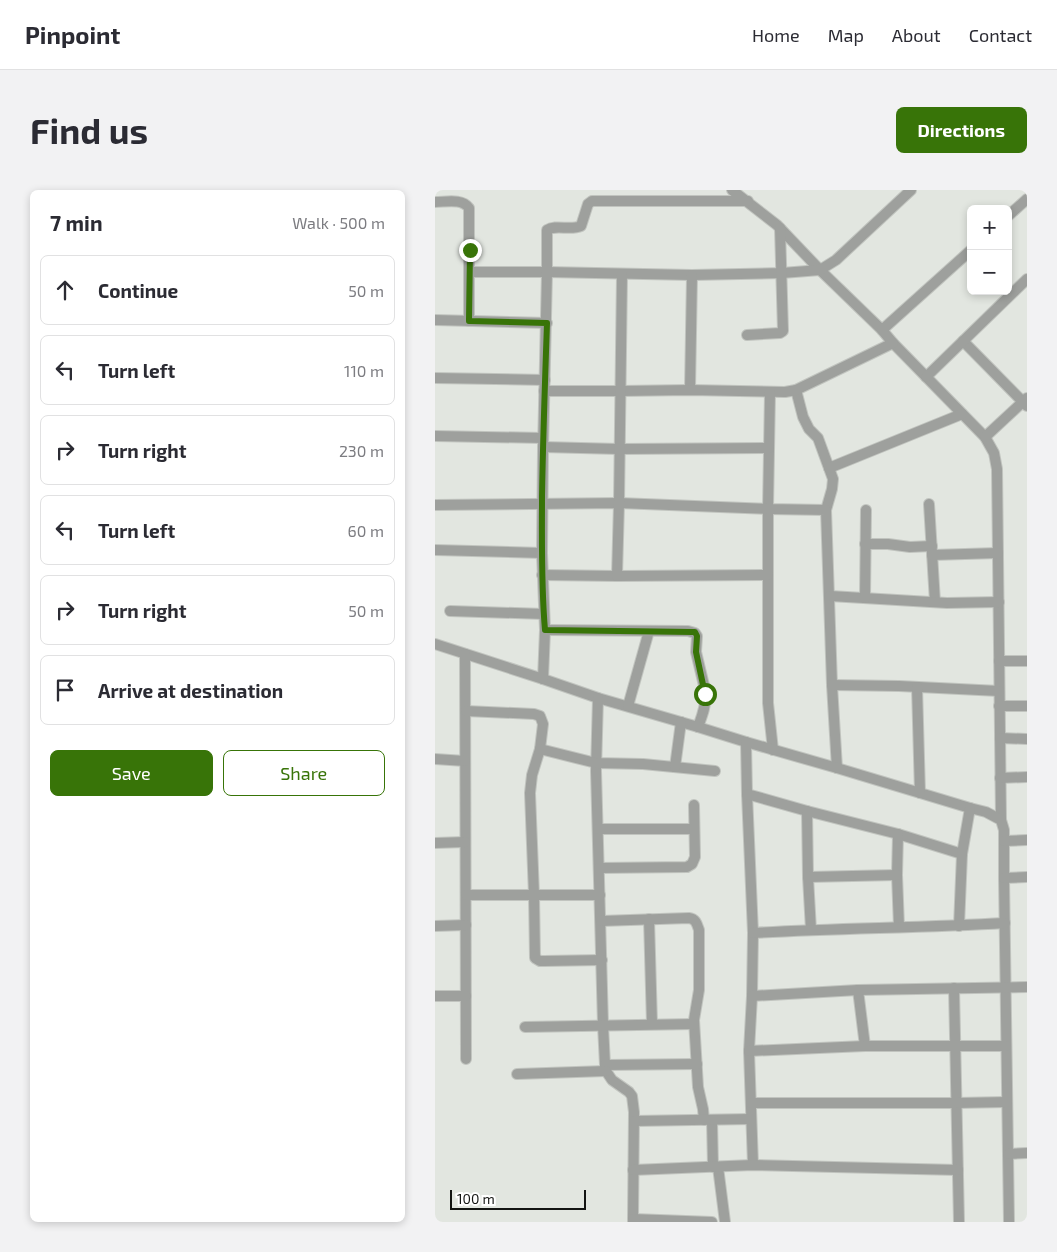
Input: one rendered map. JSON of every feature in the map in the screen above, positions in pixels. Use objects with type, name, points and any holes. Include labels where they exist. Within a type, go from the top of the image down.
[{"type":"street","points":[[733,190],[780,228],[882,330],[985,437],[994,453],[997,469],[1000,778],[1001,820],[1004,830],[1003,878],[1009,1222]]},
{"type":"street","points":[[470,272],[692,275],[782,273],[820,270],[836,260],[911,190]]},
{"type":"street","points":[[1012,212],[1027,199]]},
{"type":"street","points":[[543,679],[545,630],[542,575],[542,504],[547,323],[547,230],[550,228],[575,228],[581,226],[588,204],[592,201],[748,201]]},
{"type":"street","points":[[435,202],[462,202],[469,208],[469,321]]},
{"type":"street","points":[[747,335],[780,333],[783,331],[780,228]]},
{"type":"street","points":[[882,330],[967,254]]},
{"type":"street","points":[[617,576],[622,274]]},
{"type":"street","points":[[690,390],[692,275]]},
{"type":"street","points":[[926,377],[1027,279]]},
{"type":"street","points":[[435,320],[547,323]]},
{"type":"street","points":[[963,341],[1026,402],[985,437]]},
{"type":"street","points":[[435,378],[620,392],[690,390],[785,392],[796,390],[893,343]]},
{"type":"street","points":[[796,390],[803,417],[809,429],[818,438],[833,479],[826,510],[837,768]]},
{"type":"street","points":[[770,392],[768,703],[773,750]]},
{"type":"street","points":[[829,468],[962,414]]},
{"type":"street","points":[[435,436],[619,448],[769,448]]},
{"type":"street","points":[[435,505],[619,504],[826,510]]},
{"type":"street","points":[[929,504],[935,602]]},
{"type":"street","points":[[865,598],[866,510]]},
{"type":"street","points":[[865,544],[998,553]]},
{"type":"street","points":[[435,550],[542,553]]},
{"type":"street","points":[[542,575],[768,574]]},
{"type":"street","points":[[830,596],[935,602],[999,602]]},
{"type":"street","points":[[451,611],[544,614]]},
{"type":"street","points":[[545,630],[688,631],[697,634],[696,652],[706,700],[703,716],[698,727]]},
{"type":"street","points":[[628,706],[649,631]]},
{"type":"street","points":[[435,644],[598,698],[986,812],[1001,820]]},
{"type":"street","points":[[465,654],[466,1059]]},
{"type":"street","points":[[999,662],[1027,661]]},
{"type":"street","points":[[832,685],[999,691]]},
{"type":"street","points":[[917,687],[920,793]]},
{"type":"street","points":[[598,698],[596,763],[603,1025],[606,1068],[612,1080],[633,1096],[633,1220],[712,1222]]},
{"type":"street","points":[[999,706],[1027,706]]},
{"type":"street","points":[[466,711],[539,715],[542,718],[540,749],[532,775],[530,793],[535,958],[544,962],[602,960]]},
{"type":"street","points":[[675,767],[681,722]]},
{"type":"street","points":[[1000,738],[1027,738]]},
{"type":"street","points":[[746,742],[753,933],[749,1051],[753,1165]]},
{"type":"street","points":[[540,749],[596,763],[630,763],[715,771]]},
{"type":"street","points":[[435,759],[465,761]]},
{"type":"street","points":[[1000,778],[1027,777]]},
{"type":"street","points":[[747,794],[898,834],[962,854]]},
{"type":"street","points":[[599,868],[690,866],[694,861],[694,805]]},
{"type":"street","points":[[959,926],[962,854],[970,808]]},
{"type":"street","points":[[807,811],[811,930]]},
{"type":"street","points":[[598,829],[694,829]]},
{"type":"street","points":[[898,834],[899,927]]},
{"type":"street","points":[[1004,841],[1027,840]]},
{"type":"street","points":[[435,843],[465,842]]},
{"type":"street","points":[[808,877],[897,875]]},
{"type":"street","points":[[1003,878],[1027,877]]},
{"type":"street","points":[[466,895],[600,895]]},
{"type":"street","points":[[601,921],[693,918],[697,924],[699,930],[699,990],[694,1024],[698,1087],[703,1109],[708,1120],[725,1222]]},
{"type":"street","points":[[649,919],[652,1024]]},
{"type":"street","points":[[753,933],[1005,923]]},
{"type":"street","points":[[435,926],[466,925]]},
{"type":"street","points":[[752,996],[858,990],[1027,987]]},
{"type":"street","points":[[954,988],[959,1222]]},
{"type":"street","points":[[858,990],[865,1046]]},
{"type":"street","points":[[435,996],[466,996]]},
{"type":"street","points":[[525,1027],[694,1024]]},
{"type":"street","points":[[749,1051],[865,1046],[1006,1046]]},
{"type":"street","points":[[517,1074],[697,1064]]},
{"type":"street","points":[[751,1103],[1007,1102]]},
{"type":"street","points":[[634,1121],[751,1119]]},
{"type":"street","points":[[1008,1154],[1027,1153]]},
{"type":"street","points":[[633,1170],[753,1165],[957,1170]]},
{"type":"route","points":[[470,250],[469,321],[547,323],[542,553],[545,630],[695,632],[697,634],[696,652],[705,694]]}]
